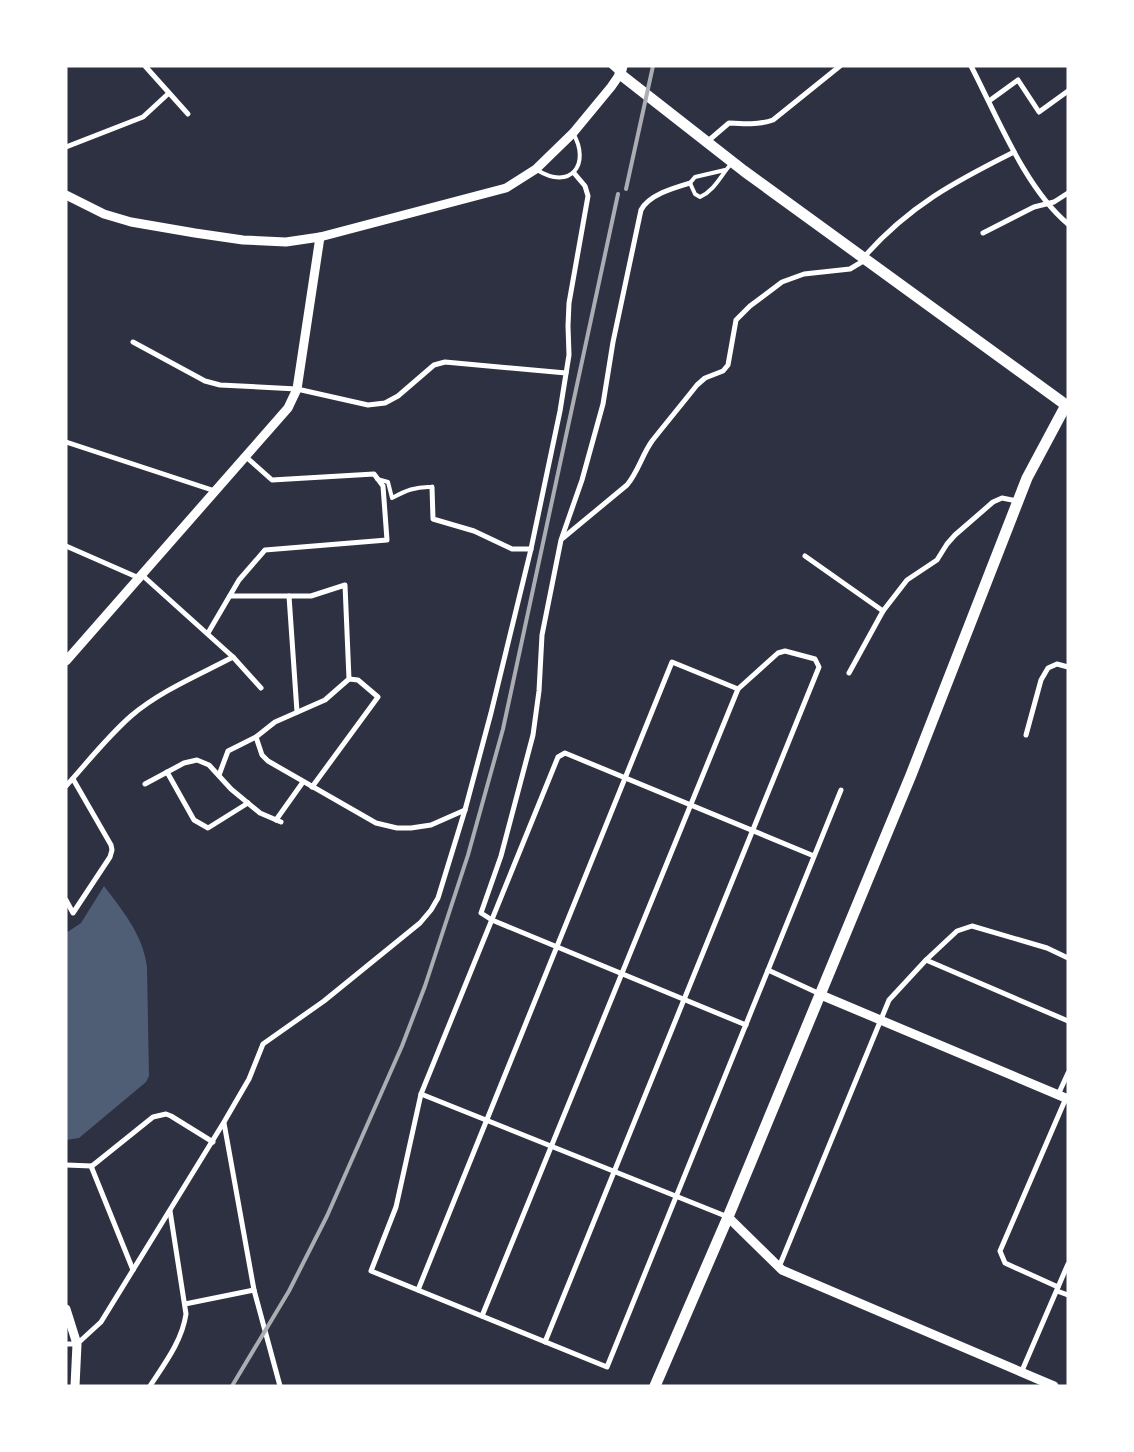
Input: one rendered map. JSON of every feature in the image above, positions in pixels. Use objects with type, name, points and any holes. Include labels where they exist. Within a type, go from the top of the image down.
[{"type":"main road","points":[[618,69],[708,142],[729,166],[864,259],[1067,404],[1041,450],[1018,502],[911,775],[728,1217],[655,1386]]},
{"type":"street","points":[[145,66],[188,114]]},
{"type":"street","points":[[971,66],[1014,152],[1047,204],[1068,224]]},
{"type":"street","points":[[708,142],[728,122],[743,124],[773,120],[838,67]]},
{"type":"street","points":[[66,194],[97,210],[131,222],[243,240],[286,242],[320,237],[506,188],[536,169],[573,133],[611,87],[618,69]]},
{"type":"street","points":[[989,101],[1018,80],[1039,112],[1067,94]]},
{"type":"street","points":[[66,147],[143,117],[169,93]]},
{"type":"street","points":[[561,540],[627,485],[634,476],[652,442],[697,385],[705,378],[723,371],[728,366],[736,320],[750,306],[782,282],[804,274],[850,269],[864,259],[897,223],[923,203],[957,181],[1014,152]]},
{"type":"street","points":[[66,1344],[78,1344],[101,1322],[224,1122],[249,1079],[263,1044],[324,1001],[420,923],[438,898],[465,810],[531,549],[566,373],[569,355],[569,303],[588,196],[585,186],[574,173]]},
{"type":"street","points":[[690,183],[678,186],[650,199],[641,210],[613,342],[603,404],[582,480],[561,540],[542,635],[539,691],[533,734],[501,856],[481,913],[492,920],[746,1025]]},
{"type":"street","points":[[983,233],[1034,207],[1054,202],[1068,193]]},
{"type":"street","points":[[66,661],[288,408],[297,389],[320,237]]},
{"type":"street","points":[[133,342],[205,380],[220,384],[297,389],[368,405],[385,402],[398,396],[434,365],[445,362],[566,373]]},
{"type":"street","points":[[66,442],[215,491]]},
{"type":"street","points":[[208,633],[240,580],[265,550],[387,540],[383,486],[374,474],[272,480],[245,456]]},
{"type":"street","points":[[432,487],[433,519],[474,531],[512,549],[531,549]]},
{"type":"street","points":[[849,673],[883,611],[906,580],[937,560],[954,535],[993,502],[1002,498],[1018,502]]},
{"type":"street","points":[[66,546],[140,576],[208,633],[261,688]]},
{"type":"street","points":[[805,556],[883,611]]},
{"type":"street","points":[[230,596],[311,596],[344,585],[349,679]]},
{"type":"street","points":[[289,596],[297,712]]},
{"type":"street","points":[[482,1316],[738,689],[778,653],[785,651],[815,659],[819,667],[545,1342]]},
{"type":"street","points":[[66,786],[131,716],[160,696],[233,657]]},
{"type":"street","points":[[418,1290],[672,662],[738,689]]},
{"type":"street","points":[[1026,736],[1041,680],[1048,668],[1057,664],[1068,667]]},
{"type":"street","points":[[219,775],[228,751],[256,737],[275,722],[325,700],[349,679],[358,680],[378,697],[312,787]]},
{"type":"street","points":[[256,737],[262,755],[268,761],[376,823],[397,828],[411,828],[431,824],[465,810]]},
{"type":"street","points":[[814,856],[565,753],[558,758],[421,1094],[396,1207],[371,1271],[607,1367],[841,790]]},
{"type":"street","points":[[145,784],[184,763],[197,760],[209,766],[260,813],[282,822]]},
{"type":"street","points":[[167,772],[194,820],[208,828],[248,803]]},
{"type":"street","points":[[66,900],[73,913],[110,857],[112,850],[73,779]]},
{"type":"street","points":[[276,820],[304,782]]},
{"type":"street","points":[[779,1268],[889,1000],[926,960],[957,931],[972,926],[1047,948],[1068,958]]},
{"type":"street","points":[[926,960],[1068,1021]]},
{"type":"street","points":[[768,970],[1064,1098]]},
{"type":"street","points":[[1068,1074],[1064,1098],[1000,1251],[1005,1262],[1068,1295]]},
{"type":"street","points":[[421,1094],[728,1217],[779,1268],[1054,1386]]},
{"type":"street","points":[[66,1165],[91,1166],[154,1117],[166,1114],[212,1142]]},
{"type":"street","points":[[224,1122],[254,1290],[280,1386]]},
{"type":"street","points":[[91,1166],[133,1270]]},
{"type":"street","points":[[150,1386],[179,1340],[184,1328],[186,1314],[170,1210]]},
{"type":"street","points":[[1021,1373],[1068,1264]]},
{"type":"street","points":[[185,1304],[254,1290]]},
{"type":"street","points":[[66,1309],[78,1344],[75,1386]]},
{"type":"lane","points":[[536,169],[550,177],[557,178],[574,173],[578,166],[580,155],[579,143],[573,133]]},
{"type":"lane","points":[[729,166],[722,177],[705,194],[700,197],[695,194],[690,183],[696,177],[729,166]]},
{"type":"lane","points":[[378,478],[388,482],[392,498],[410,489],[422,486],[432,487]]},
{"type":"water","points":[[104,886],[137,934],[145,955],[147,967],[149,1076],[146,1082],[79,1138],[66,1140],[66,933],[81,923]]},
{"type":"railway","points":[[626,189],[653,66]]},
{"type":"railway","points":[[232,1386],[289,1291],[327,1216],[402,1046],[425,986],[468,855],[503,729],[618,194]]}]
